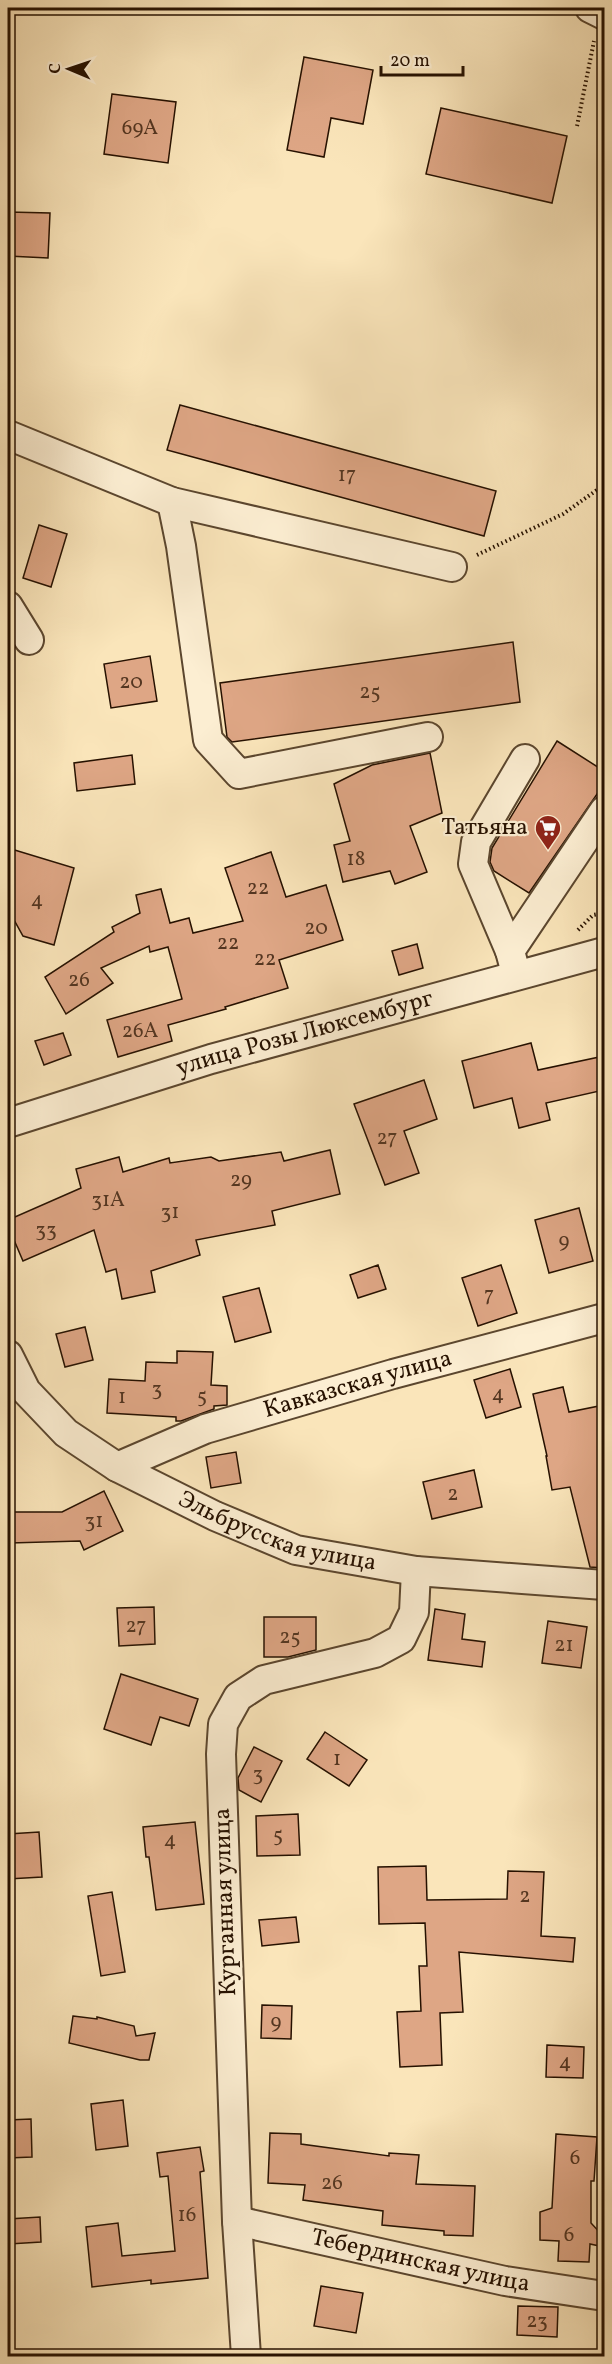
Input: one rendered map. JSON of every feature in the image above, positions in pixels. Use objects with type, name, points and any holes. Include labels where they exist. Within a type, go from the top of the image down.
[{"type":"street","points":[[590,8],[604,15]]},
{"type":"street","points":[[8,435],[172,502],[452,567]]},
{"type":"street","points":[[172,502],[181,546],[208,740],[239,774],[428,737]]},
{"type":"street","points":[[8,606],[29,640]]},
{"type":"street","points":[[514,964],[473,864],[476,842],[525,759]]},
{"type":"street","points":[[514,964],[604,812]]},
{"type":"street","name":"улица Розы Люксембург","points":[[8,1123],[514,964],[604,952]]},
{"type":"street","name":"Кавказская улица","points":[[117,1467],[205,1429],[393,1374],[604,1318]]},
{"type":"street","name":"Эльбрусская улица","points":[[8,1355],[26,1391],[66,1433],[117,1467],[215,1516],[297,1550],[416,1571],[604,1585]]},
{"type":"street","name":"Курганная улица","points":[[246,2356],[237,2221],[221,1766],[223,1724],[238,1697],[264,1680],[375,1653],[401,1639],[414,1612],[416,1571]]},
{"type":"street","name":"Тебердинская улица","points":[[237,2221],[506,2281],[604,2296]]},
{"type":"path","points":[[577,126],[592,54]]},
{"type":"path","points":[[452,567],[563,514],[604,485]]},
{"type":"building","points":[[304,57],[373,70],[363,124],[331,118],[324,157],[287,150]]},
{"type":"building","points":[[112,94],[176,102],[168,163],[104,154]]},
{"type":"building","points":[[441,108],[567,136],[552,203],[426,174]]},
{"type":"building","points":[[8,212],[50,213],[48,258],[8,256]]},
{"type":"building","points":[[180,405],[496,491],[484,536],[167,450]]},
{"type":"building","points":[[39,525],[67,534],[51,587],[23,578]]},
{"type":"building","points":[[513,642],[520,702],[232,742],[227,737],[220,683]]},
{"type":"building","points":[[150,656],[157,701],[111,708],[104,664]]},
{"type":"building","points":[[557,741],[604,771],[604,784],[529,893],[494,871],[490,862],[492,848]]},
{"type":"building","points":[[430,753],[442,813],[410,826],[427,872],[395,884],[390,871],[343,882],[334,845],[350,841],[334,784],[372,765]]},
{"type":"building","points":[[132,755],[135,784],[77,791],[74,763]]},
{"type":"building","points":[[8,848],[74,868],[54,945],[23,936],[8,909]]},
{"type":"building","points":[[271,852],[286,897],[326,885],[343,940],[279,960],[288,988],[168,1025],[172,1041],[118,1057],[107,1020],[182,999],[168,947],[150,952],[149,946],[101,968],[113,983],[66,1014],[45,977],[114,932],[112,927],[140,913],[136,895],[161,889],[170,923],[189,918],[193,933],[243,921],[225,868]]},
{"type":"building","points":[[417,944],[423,968],[399,975],[392,951]]},
{"type":"building","points":[[63,1033],[71,1055],[44,1065],[35,1041]]},
{"type":"building","points":[[531,1043],[538,1070],[604,1056],[604,1090],[546,1103],[550,1120],[519,1128],[512,1098],[474,1108],[462,1061]]},
{"type":"building","points":[[424,1080],[437,1119],[404,1131],[419,1173],[385,1185],[354,1104]]},
{"type":"building","points":[[330,1150],[340,1194],[272,1211],[275,1225],[196,1240],[200,1255],[151,1271],[155,1292],[122,1299],[116,1269],[106,1272],[94,1230],[23,1261],[8,1226],[8,1220],[81,1188],[76,1169],[119,1157],[123,1172],[169,1158],[170,1163],[211,1157],[219,1161],[281,1152],[284,1161]]},
{"type":"building","points":[[579,1208],[593,1261],[549,1273],[535,1220]]},
{"type":"building","points":[[378,1265],[386,1289],[358,1298],[350,1275]]},
{"type":"building","points":[[501,1265],[517,1313],[478,1326],[462,1278]]},
{"type":"building","points":[[259,1288],[271,1332],[235,1342],[223,1297]]},
{"type":"building","points":[[85,1327],[93,1360],[65,1367],[56,1334]]},
{"type":"building","points":[[177,1351],[213,1352],[211,1385],[227,1386],[227,1405],[214,1406],[214,1409],[181,1421],[176,1421],[176,1417],[107,1413],[109,1379],[145,1381],[146,1362],[177,1363]]},
{"type":"building","points":[[510,1369],[521,1407],[486,1418],[474,1380]]},
{"type":"building","points":[[563,1387],[569,1412],[604,1405],[604,1568],[590,1567],[570,1487],[552,1490],[533,1394]]},
{"type":"building","points":[[236,1452],[241,1483],[211,1488],[206,1457]]},
{"type":"building","points":[[474,1470],[482,1507],[432,1519],[423,1482]]},
{"type":"building","points":[[104,1491],[123,1531],[84,1550],[80,1541],[10,1543],[9,1512],[62,1512]]},
{"type":"building","points":[[154,1607],[155,1644],[119,1646],[117,1608]]},
{"type":"building","points":[[435,1609],[465,1614],[462,1639],[485,1642],[482,1667],[428,1660]]},
{"type":"building","points":[[264,1617],[316,1617],[316,1650],[288,1657],[264,1657]]},
{"type":"building","points":[[548,1621],[587,1627],[581,1668],[542,1663]]},
{"type":"building","points":[[121,1674],[198,1699],[189,1726],[160,1717],[151,1745],[104,1729]]},
{"type":"building","points":[[325,1732],[367,1760],[349,1786],[307,1759]]},
{"type":"building","points":[[254,1747],[282,1761],[261,1802],[239,1790],[238,1778]]},
{"type":"building","points":[[298,1814],[300,1855],[257,1856],[256,1816]]},
{"type":"building","points":[[195,1822],[204,1904],[156,1910],[143,1827]]},
{"type":"building","points":[[39,1832],[42,1877],[8,1879],[8,1834]]},
{"type":"building","points":[[426,1866],[427,1900],[507,1899],[508,1871],[544,1872],[541,1936],[575,1938],[573,1962],[459,1952],[463,2012],[440,2013],[442,2065],[400,2067],[397,2012],[421,2011],[419,1966],[427,1966],[425,1923],[379,1924],[378,1867]]},
{"type":"building","points":[[112,1892],[125,1972],[101,1976],[88,1896]]},
{"type":"building","points":[[296,1917],[299,1942],[262,1946],[259,1920]]},
{"type":"building","points":[[262,2005],[292,2006],[291,2039],[261,2038]]},
{"type":"building","points":[[73,2016],[97,2019],[97,2017],[134,2026],[136,2036],[155,2033],[149,2060],[140,2060],[69,2043]]},
{"type":"building","points":[[547,2045],[584,2047],[583,2078],[546,2077]]},
{"type":"building","points":[[123,2100],[128,2146],[96,2150],[91,2104]]},
{"type":"building","points":[[31,2119],[32,2157],[8,2158],[8,2120]]},
{"type":"building","points":[[270,2133],[301,2134],[301,2144],[389,2156],[389,2153],[419,2155],[416,2184],[475,2186],[473,2236],[444,2235],[444,2231],[382,2225],[383,2211],[303,2200],[305,2185],[268,2183]]},
{"type":"building","points":[[556,2134],[597,2137],[594,2181],[591,2181],[591,2223],[604,2237],[604,2247],[590,2244],[589,2262],[558,2261],[559,2241],[540,2240],[540,2212],[552,2208]]},
{"type":"building","points":[[200,2147],[204,2171],[200,2172],[208,2278],[151,2284],[151,2280],[92,2287],[86,2227],[118,2223],[122,2256],[175,2251],[168,2176],[160,2177],[157,2153]]},
{"type":"building","points":[[40,2217],[41,2242],[9,2244],[8,2219]]},
{"type":"building","points":[[321,2286],[363,2293],[356,2333],[314,2326]]},
{"type":"building","points":[[518,2306],[558,2307],[557,2337],[517,2335]]},
{"type":"place","name":"Татьяна","points":[[548,851]]}]
